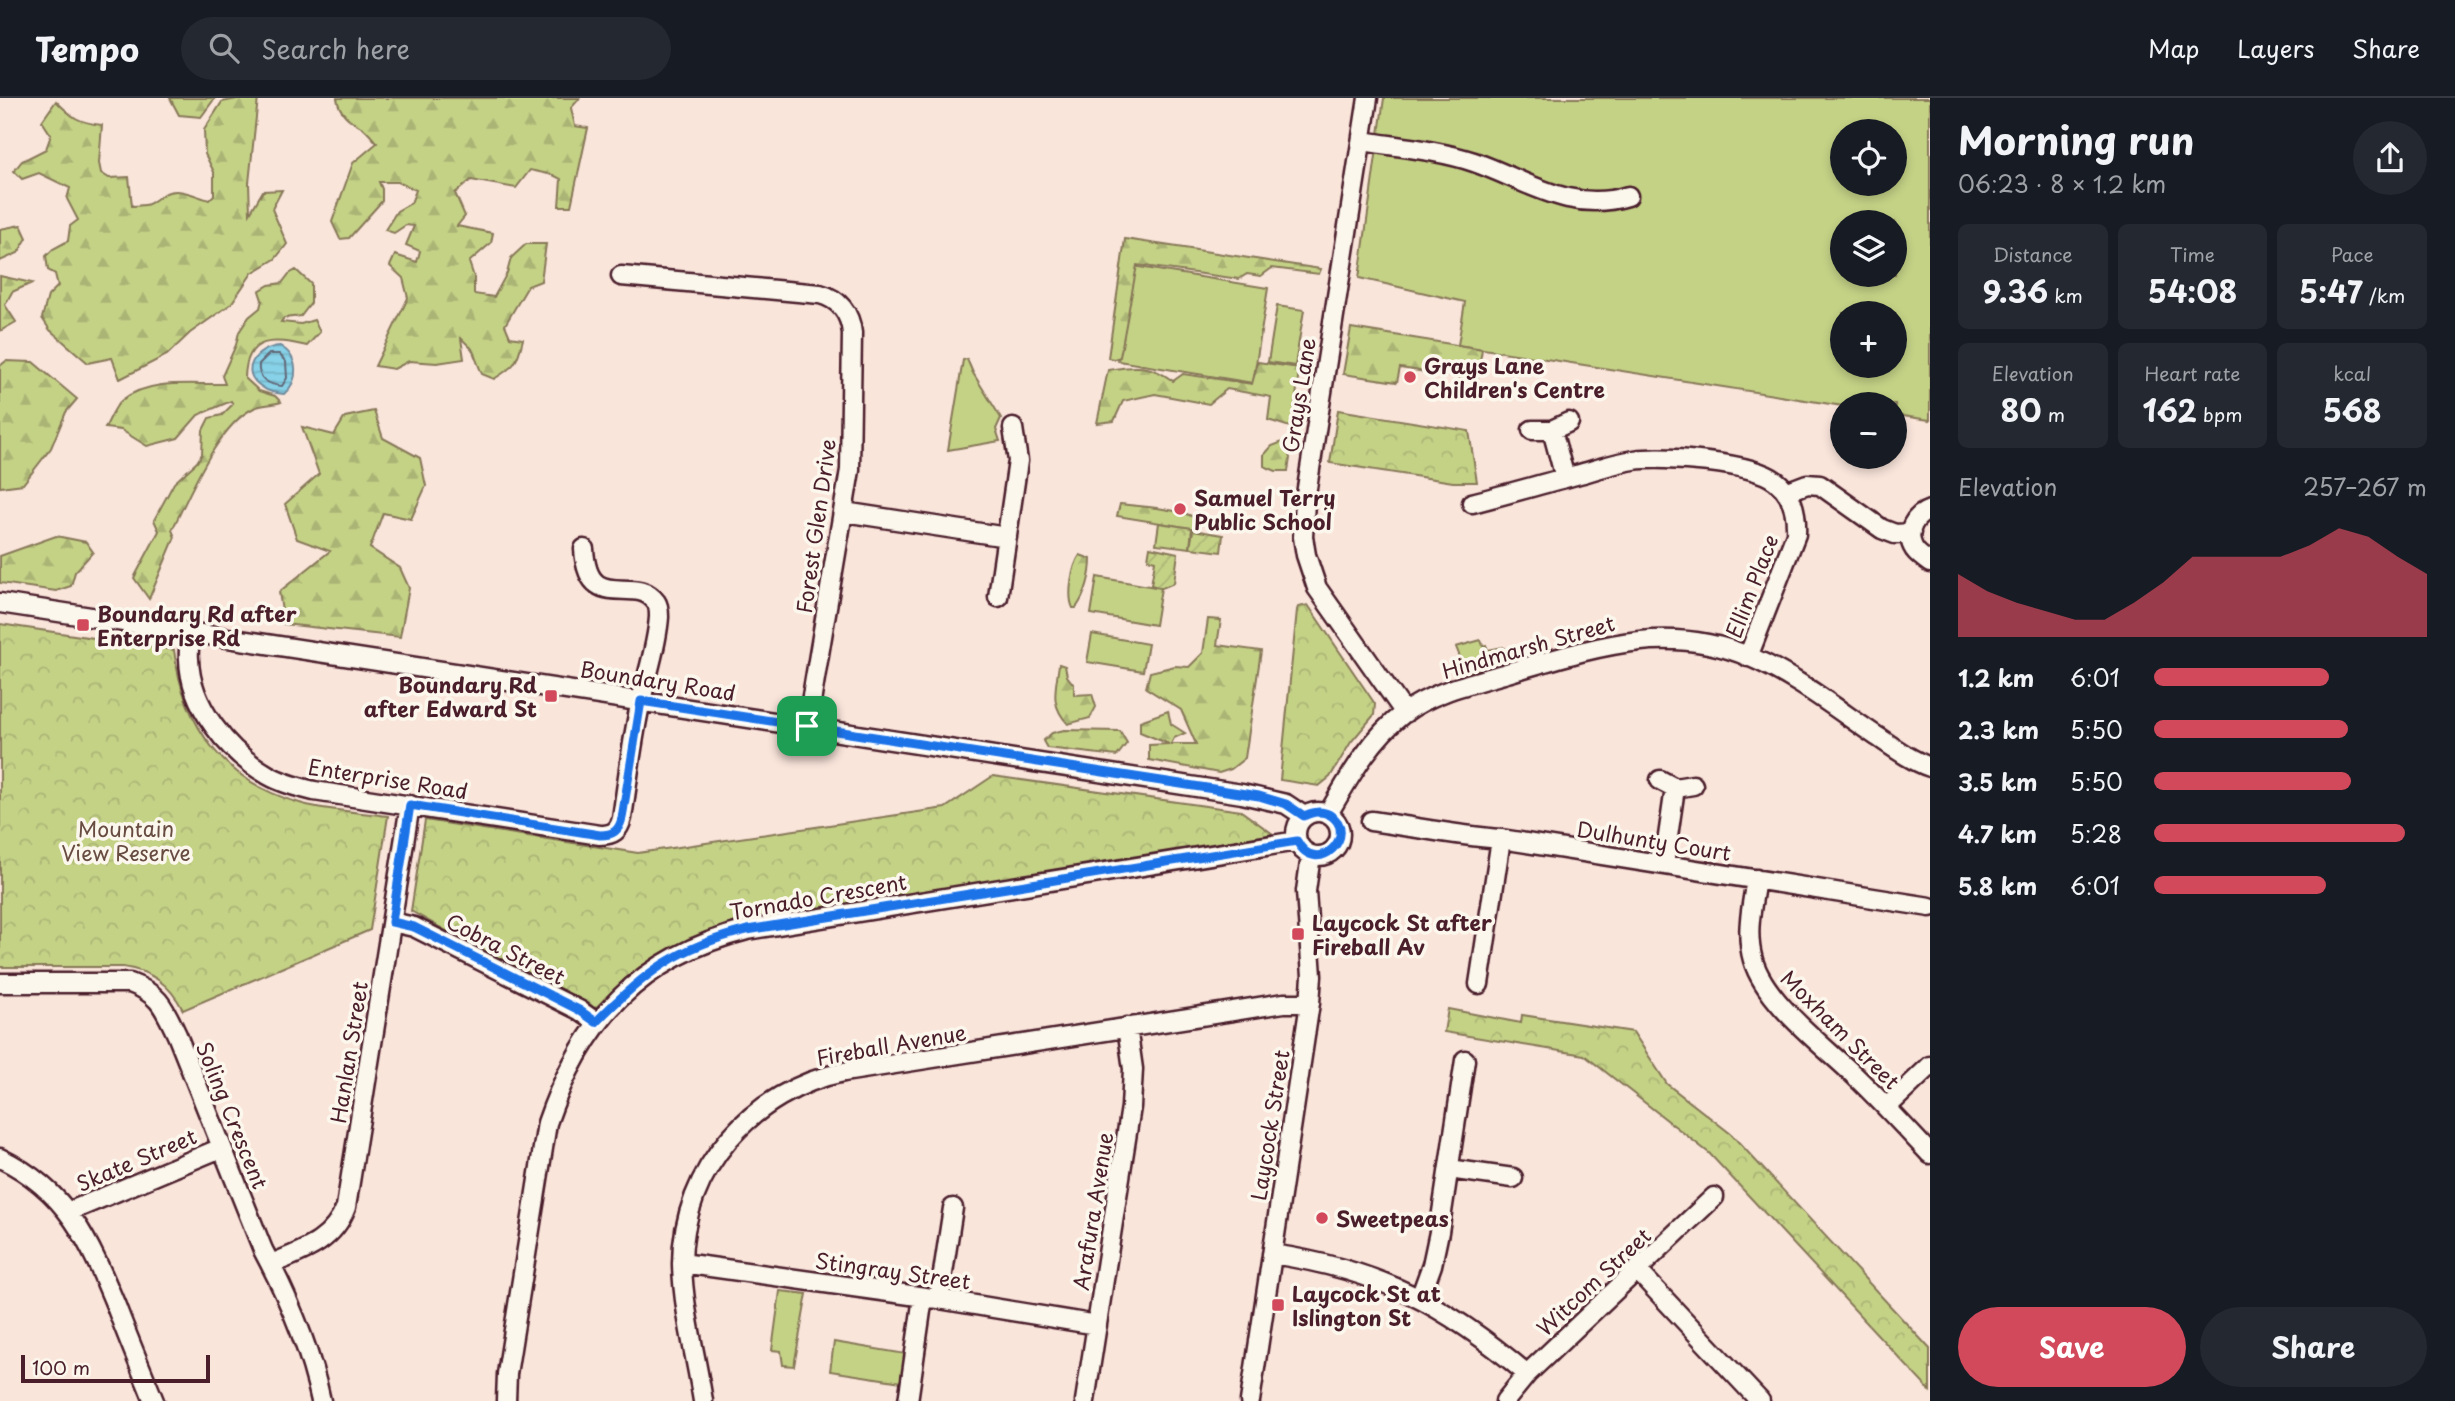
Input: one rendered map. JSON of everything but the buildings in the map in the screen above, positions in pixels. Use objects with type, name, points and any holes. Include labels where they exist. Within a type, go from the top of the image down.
[{"type":"street","name":"Grays Lane","points":[[1368,98],[1306,489],[1303,537],[1308,564],[1317,588],[1405,713]]},
{"type":"street","points":[[1362,141],[1449,155],[1566,198],[1605,202],[1628,196]]},
{"type":"street","name":"Forest Glen Drive","points":[[621,276],[813,293],[828,296],[839,303],[849,318],[852,333],[851,461],[807,726]]},
{"type":"street","points":[[1532,429],[1552,430],[1569,422]]},
{"type":"street","points":[[998,597],[1018,461],[1013,428]]},
{"type":"street","points":[[1552,430],[1564,478]]},
{"type":"street","points":[[1472,503],[1622,463],[1672,458],[1762,473],[1777,481],[1786,492],[1807,484],[1820,485],[1882,530],[1895,534],[1911,533]]},
{"type":"street","name":"Ellim Place","points":[[1748,657],[1796,534],[1797,517],[1786,492]]},
{"type":"street","points":[[1930,510],[1918,515],[1911,533],[1912,545],[1930,563]]},
{"type":"street","points":[[844,512],[1007,537]]},
{"type":"street","points":[[584,549],[586,569],[595,583],[645,594],[657,605],[659,617],[654,652],[641,701]]},
{"type":"street","name":"Boundary Road","points":[[0,603],[1259,796],[1286,804],[1304,816]]},
{"type":"street","name":"Enterprise Road","points":[[191,632],[188,660],[199,698],[224,738],[249,762],[280,780],[314,791],[600,835],[611,835],[620,827],[641,701]]},
{"type":"street","name":"Hindmarsh Street","points":[[1328,814],[1373,745],[1405,713],[1456,688],[1592,648],[1626,641],[1652,639],[1694,642],[1724,648],[1748,657],[1781,673],[1905,755],[1930,767]]},
{"type":"street","points":[[1664,864],[1676,784]]},
{"type":"street","name":"Hanlan Street","points":[[271,1264],[320,1242],[337,1227],[346,1207],[410,805]]},
{"type":"street","points":[[1320,811],[1334,818],[1340,831],[1337,845],[1326,854],[1311,855],[1300,847],[1297,828],[1304,816],[1320,811]]},
{"type":"street","name":"Dulhunty Court","points":[[1371,821],[1930,907]]},
{"type":"street","points":[[1479,984],[1501,839]]},
{"type":"street","name":"Tornado Crescent","points":[[506,1401],[507,1374],[547,1124],[559,1089],[577,1052],[596,1022],[641,979],[684,951],[726,935],[1297,841]]},
{"type":"street","name":"Laycock Street","points":[[1250,1401],[1310,1003],[1312,976],[1306,891],[1311,855]]},
{"type":"street","name":"Moxham Street","points":[[1756,879],[1749,939],[1754,962],[1763,982],[1783,1007],[1887,1107],[1930,1154]]},
{"type":"street","name":"Cobra Street","points":[[392,922],[414,927],[579,1010],[596,1022]]},
{"type":"street","name":"Soling Crescent","points":[[0,983],[130,983],[144,988],[164,1007],[307,1352],[321,1401]]},
{"type":"street","name":"Fireball Avenue","points":[[704,1401],[683,1282],[685,1236],[691,1209],[707,1170],[738,1128],[761,1107],[811,1081],[844,1072],[1284,1003],[1310,1003]]},
{"type":"street","name":"Arafura Avenue","points":[[1085,1401],[1131,1107],[1133,1069],[1128,1027]]},
{"type":"street","points":[[1420,1298],[1432,1265],[1465,1060]]},
{"type":"street","points":[[1887,1107],[1930,1066]]},
{"type":"street","name":"Skate Street","points":[[68,1212],[221,1148]]},
{"type":"street","points":[[0,1158],[29,1175],[68,1212],[95,1255],[154,1401]]},
{"type":"street","points":[[1449,1169],[1513,1178]]},
{"type":"street","name":"Witcom Street","points":[[1505,1401],[1527,1374],[1714,1197]]},
{"type":"street","points":[[908,1401],[953,1208]]},
{"type":"street","points":[[1272,1254],[1344,1269],[1420,1298],[1470,1328],[1527,1374]]},
{"type":"street","name":"Stingray Street","points":[[682,1263],[931,1298],[1097,1325]]},
{"type":"street","points":[[1637,1270],[1759,1401]]},
{"type":"green space","points":[[170,98],[215,98],[201,117],[179,115]]},
{"type":"green space","points":[[258,98],[249,183],[250,213],[263,191],[282,190],[272,209],[287,244],[275,259],[252,273],[231,304],[190,333],[167,355],[120,379],[112,358],[88,363],[50,330],[42,318],[48,296],[58,286],[55,274],[48,270],[46,256],[68,241],[70,226],[78,220],[67,199],[70,188],[39,173],[22,179],[14,171],[22,161],[46,149],[51,135],[42,121],[56,101],[76,118],[102,125],[99,163],[101,173],[109,178],[129,177],[132,206],[148,204],[175,191],[209,200],[214,195],[214,172],[205,154],[204,130],[222,102]]},
{"type":"green space","points":[[337,98],[580,98],[571,108],[575,126],[588,128],[571,206],[559,206],[561,179],[530,170],[516,188],[471,180],[455,193],[465,216],[457,226],[493,233],[491,243],[469,262],[474,277],[474,294],[494,297],[507,273],[511,258],[526,244],[546,244],[541,281],[528,286],[505,325],[510,337],[523,339],[519,354],[511,367],[494,379],[482,374],[472,349],[461,338],[464,359],[437,363],[409,361],[394,369],[375,366],[408,298],[403,278],[390,266],[395,255],[417,262],[420,251],[406,245],[414,226],[406,225],[394,233],[385,230],[397,211],[411,203],[416,190],[398,182],[379,182],[382,201],[349,238],[340,239],[332,222],[353,163],[377,143],[365,130],[345,116]]},
{"type":"green space","points":[[1384,98],[1930,98],[1930,420],[1907,417],[1907,392],[1830,392],[1830,404],[1458,345],[1465,302],[1359,278]]},
{"type":"green space","points":[[21,225],[27,238],[18,253],[0,261],[0,229]]},
{"type":"green space","points":[[1125,239],[1321,269],[1319,274],[1272,268],[1261,276],[1247,274],[1239,279],[1137,265],[1120,357],[1114,359],[1108,358]]},
{"type":"green space","points":[[1133,266],[1268,288],[1253,383],[1118,361]]},
{"type":"green space","points":[[296,270],[311,284],[311,303],[301,316],[284,318],[281,322],[301,324],[314,320],[320,332],[307,346],[274,341],[264,343],[251,353],[245,378],[259,391],[275,396],[281,402],[254,408],[228,430],[217,445],[196,480],[172,530],[175,537],[149,599],[134,578],[159,531],[154,520],[174,483],[202,454],[203,430],[209,418],[222,415],[233,404],[231,401],[198,415],[178,438],[147,446],[121,430],[105,428],[119,402],[145,388],[172,384],[225,384],[222,376],[239,332],[249,317],[260,308],[262,300],[259,291],[269,285],[282,283]]},
{"type":"green space","points":[[0,276],[32,283],[12,292],[5,305],[16,322],[0,331]]},
{"type":"green space","points":[[1277,306],[1304,310],[1295,366],[1268,362]]},
{"type":"green space","points":[[1351,328],[1482,349],[1477,380],[1400,368],[1397,382],[1343,374]]},
{"type":"green space","points":[[967,359],[1001,418],[996,429],[1000,441],[948,450],[963,360]]},
{"type":"green space","points":[[6,361],[33,362],[77,399],[66,412],[51,448],[23,484],[0,487],[0,366]]},
{"type":"green space","points":[[1258,362],[1299,368],[1293,428],[1268,420],[1271,397],[1227,389],[1209,404],[1155,394],[1123,401],[1114,421],[1097,423],[1108,370],[1142,367],[1157,371],[1173,381],[1183,374],[1252,384]]},
{"type":"green space","points":[[1338,410],[1469,431],[1477,482],[1453,482],[1330,463]]},
{"type":"green space","points":[[374,411],[383,438],[420,458],[426,486],[411,519],[383,513],[370,548],[400,568],[409,588],[400,637],[284,624],[279,592],[330,551],[297,539],[285,504],[319,474],[302,427],[334,435],[345,417]]},
{"type":"green space","points":[[1285,441],[1290,458],[1288,471],[1276,471],[1264,466],[1264,455],[1272,446]]},
{"type":"green space","points":[[1120,504],[1177,511],[1203,524],[1197,529],[1117,516]]},
{"type":"green space","points":[[1159,523],[1192,528],[1190,548],[1156,544]]},
{"type":"green space","points":[[1193,530],[1223,535],[1221,552],[1190,548]]},
{"type":"green space","points":[[56,536],[86,542],[93,552],[75,572],[71,586],[56,591],[0,583],[0,556]]},
{"type":"green space","points":[[1150,547],[1178,553],[1174,583],[1162,588],[1151,585],[1155,561],[1148,559]]},
{"type":"green space","points":[[1080,555],[1091,559],[1090,571],[1083,597],[1076,608],[1073,608],[1070,596],[1071,581]]},
{"type":"green space","points":[[1097,577],[1161,588],[1155,625],[1091,614]]},
{"type":"green space","points":[[1308,605],[1375,704],[1374,715],[1351,742],[1330,777],[1319,786],[1280,780],[1297,610],[1298,607]]},
{"type":"green space","points":[[1208,619],[1221,620],[1217,645],[1261,651],[1245,758],[1231,769],[1219,773],[1149,760],[1149,745],[1169,744],[1140,732],[1140,721],[1168,711],[1171,724],[1185,733],[1174,738],[1171,744],[1196,744],[1181,710],[1146,688],[1150,672],[1175,666],[1189,667],[1203,653]]},
{"type":"green space","name":"Mountain View Reserve","points":[[0,624],[174,650],[187,704],[213,748],[231,767],[275,795],[303,804],[388,816],[370,930],[183,1010],[159,980],[133,969],[0,967]]},
{"type":"green space","points":[[1092,634],[1148,644],[1143,671],[1087,662]]},
{"type":"green space","points":[[1481,640],[1488,650],[1503,647],[1508,653],[1512,652],[1513,657],[1466,672],[1456,647]]},
{"type":"green space","points":[[1059,664],[1065,666],[1067,676],[1074,685],[1074,695],[1092,694],[1096,707],[1090,718],[1068,724],[1062,717],[1055,696]]},
{"type":"green space","points":[[1064,730],[1120,731],[1127,743],[1117,756],[1047,748],[1043,741],[1052,733]]},
{"type":"green space","points":[[993,776],[1241,811],[1277,837],[735,924],[694,938],[657,958],[623,983],[591,1012],[411,911],[425,820],[638,853],[945,808]]},
{"type":"green space","points":[[1448,1009],[1521,1023],[1522,1015],[1633,1032],[1667,1084],[1731,1134],[1930,1349],[1930,1391],[1709,1153],[1584,1055],[1444,1032]]},
{"type":"green space","points":[[780,1291],[807,1294],[794,1366],[783,1365],[781,1351],[772,1350]]},
{"type":"green space","points":[[834,1342],[906,1354],[902,1382],[830,1371]]},
{"type":"water","points":[[280,346],[291,356],[295,369],[293,382],[284,394],[262,387],[251,375],[251,368],[257,356],[263,351]]},
{"type":"place","name":"Grays Lane Children's Centre","points":[[1410,377]]},
{"type":"place","name":"Samuel Terry Public School","points":[[1180,509]]},
{"type":"place","name":"Boundary Rd after Enterprise Rd","points":[[83,625]]},
{"type":"place","name":"Boundary Rd after Edward St","points":[[551,696]]},
{"type":"place","name":"Laycock St after Fireball Av","points":[[1298,934]]},
{"type":"place","name":"Sweetpeas","points":[[1322,1218]]},
{"type":"place","name":"Laycock St at Islington St","points":[[1278,1305]]},
{"type":"route","points":[[641,701],[807,726],[1259,796],[1286,804],[1304,816],[1320,811],[1328,814],[1338,824],[1340,838],[1332,851],[1319,856],[1305,852],[1297,841],[747,930],[716,938],[684,951],[641,979],[596,1022],[579,1010],[414,927],[392,922],[410,805],[611,835],[620,827],[641,701]]}]
